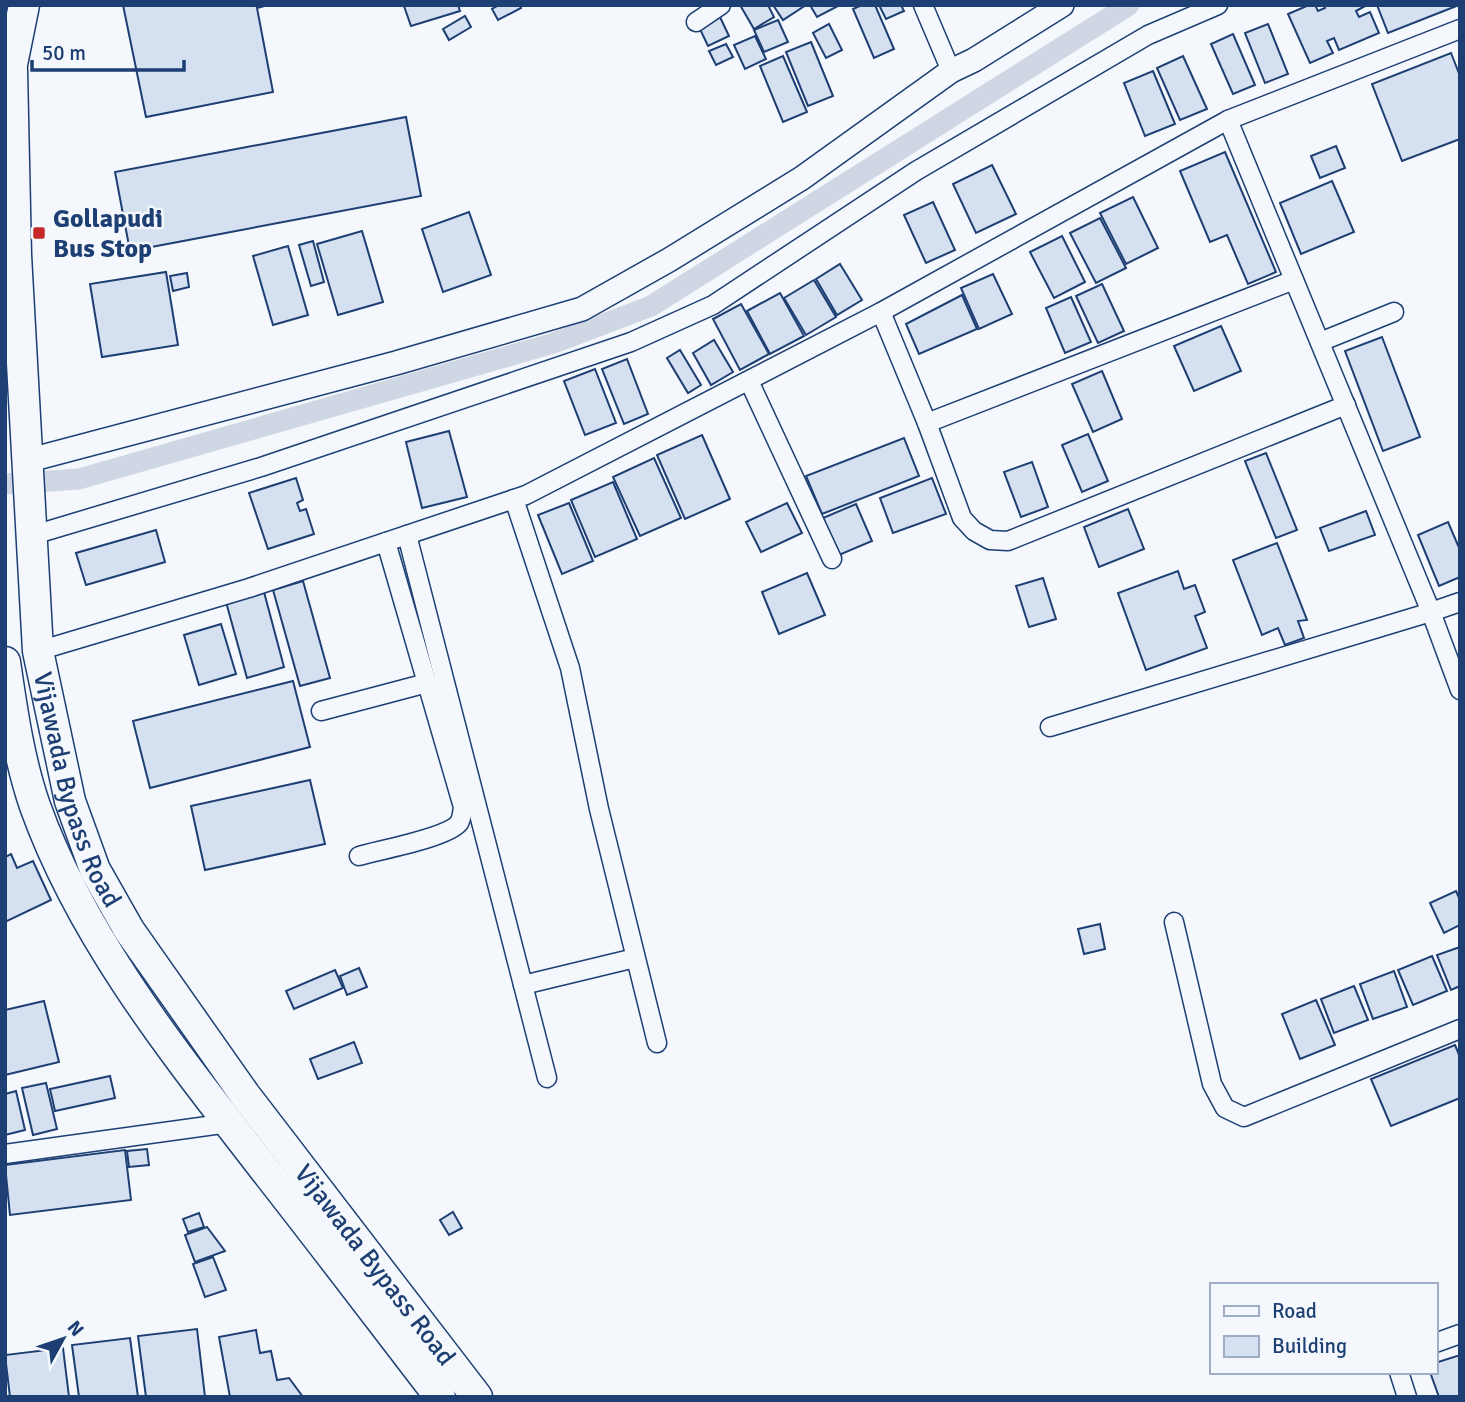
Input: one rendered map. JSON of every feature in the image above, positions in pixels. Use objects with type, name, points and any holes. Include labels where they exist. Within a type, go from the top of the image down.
[{"type":"main road","points":[[5,99],[24,5]]},
{"type":"main road","name":"Vijawada Bypass Road","points":[[12,65],[16,255],[38,651],[70,801],[95,870],[129,929],[245,1095],[477,1397]]},
{"type":"main road","name":"Vijawada Bypass Road","points":[[5,662],[14,721],[16,780],[35,806],[68,881],[100,940],[147,1011],[229,1123],[440,1397]]},
{"type":"street","points":[[696,22],[721,5]]},
{"type":"street","points":[[923,5],[951,71]]},
{"type":"street","points":[[26,461],[396,363],[582,309],[669,260],[802,178],[951,71],[974,60],[1062,5]]},
{"type":"street","points":[[30,533],[261,467],[631,342],[713,305],[916,171],[1148,35],[1218,5]]},
{"type":"street","points":[[38,651],[249,588],[514,499],[881,312],[1228,120],[1460,29]]},
{"type":"street","points":[[1228,120],[1431,612],[1460,690]]},
{"type":"street","points":[[928,423],[1294,280]]},
{"type":"street","points":[[881,312],[928,423],[962,517],[974,531],[990,540],[1008,541],[1346,405]]},
{"type":"street","points":[[1320,342],[1394,312]]},
{"type":"street","points":[[749,381],[832,559]]},
{"type":"street","points":[[514,499],[570,668],[599,809],[657,1043]]},
{"type":"street","points":[[407,535],[547,1079]]},
{"type":"street","points":[[359,856],[446,831],[459,823],[463,807],[386,542]]},
{"type":"street","points":[[1050,727],[1460,602]]},
{"type":"street","points":[[321,711],[427,683]]},
{"type":"street","points":[[1174,922],[1212,1084],[1225,1108],[1244,1117],[1460,1029]]},
{"type":"street","points":[[523,985],[635,958]]},
{"type":"street","points":[[5,1154],[229,1123]]},
{"type":"street","points":[[1437,1342],[1460,1334]]},
{"type":"street","points":[[1400,1374],[1407,1397]]},
{"type":"building","points":[[123,5],[268,5],[257,8],[273,92],[146,117]]},
{"type":"building","points":[[458,5],[460,11],[411,26],[404,6]]},
{"type":"building","points":[[499,5],[520,5],[521,8],[498,20],[492,9]]},
{"type":"building","points":[[740,5],[768,5],[774,17],[754,29]]},
{"type":"building","points":[[773,5],[806,5],[783,20]]},
{"type":"building","points":[[810,5],[837,5],[838,6],[817,17]]},
{"type":"building","points":[[862,5],[875,5],[894,49],[874,58],[853,9]]},
{"type":"building","points":[[879,5],[901,5],[904,11],[886,19]]},
{"type":"building","points":[[1315,5],[1318,11],[1325,8],[1324,5],[1367,5],[1356,11],[1359,17],[1370,12],[1379,33],[1339,50],[1334,38],[1327,41],[1333,53],[1310,63],[1288,14]]},
{"type":"building","points":[[1377,5],[1459,5],[1388,33]]},
{"type":"building","points":[[465,16],[471,27],[449,40],[443,29]]},
{"type":"building","points":[[720,17],[729,36],[708,46],[699,27]]},
{"type":"building","points":[[778,20],[788,42],[764,52],[754,30]]},
{"type":"building","points":[[829,24],[842,50],[826,58],[813,33]]},
{"type":"building","points":[[1268,24],[1288,74],[1265,83],[1245,33]]},
{"type":"building","points":[[1233,34],[1255,85],[1233,94],[1211,44]]},
{"type":"building","points":[[755,36],[766,59],[745,69],[734,45]]},
{"type":"building","points":[[811,42],[833,96],[808,106],[786,52]]},
{"type":"building","points":[[726,44],[733,57],[716,65],[709,51]]},
{"type":"building","points":[[1451,53],[1460,76],[1460,139],[1402,161],[1372,84]]},
{"type":"building","points":[[783,56],[807,112],[783,122],[760,66]]},
{"type":"building","points":[[1183,56],[1207,109],[1180,120],[1157,68]]},
{"type":"building","points":[[1153,71],[1175,124],[1145,136],[1124,83]]},
{"type":"building","points":[[406,117],[421,196],[130,251],[115,172]]},
{"type":"building","points":[[1336,146],[1345,168],[1320,178],[1311,156]]},
{"type":"building","points":[[1225,152],[1276,272],[1248,284],[1227,235],[1210,242],[1180,171]]},
{"type":"building","points":[[992,165],[1016,214],[976,233],[953,184]]},
{"type":"building","points":[[1332,181],[1354,232],[1301,254],[1280,203]]},
{"type":"building","points":[[1133,197],[1158,248],[1126,264],[1100,213]]},
{"type":"building","points":[[933,202],[955,250],[926,263],[904,215]]},
{"type":"building","points":[[469,212],[491,275],[443,292],[422,229]]},
{"type":"building","points":[[1100,218],[1126,268],[1096,283],[1070,233]]},
{"type":"building","points":[[362,231],[383,302],[338,315],[317,244]]},
{"type":"building","points":[[1062,236],[1085,282],[1054,298],[1030,252]]},
{"type":"building","points":[[313,241],[324,282],[311,286],[299,245]]},
{"type":"building","points":[[288,246],[308,315],[273,325],[253,256]]},
{"type":"building","points":[[840,264],[862,300],[837,315],[816,279]]},
{"type":"building","points":[[166,272],[178,345],[102,357],[90,284]]},
{"type":"building","points":[[187,273],[189,287],[173,291],[170,276]]},
{"type":"building","points":[[993,274],[1012,314],[979,329],[961,288]]},
{"type":"building","points":[[814,280],[836,317],[806,335],[784,298]]},
{"type":"building","points":[[1102,284],[1124,331],[1098,343],[1076,296]]},
{"type":"building","points":[[780,293],[804,336],[770,354],[747,311]]},
{"type":"building","points":[[962,295],[977,329],[919,354],[906,324]]},
{"type":"building","points":[[1071,297],[1091,342],[1065,353],[1046,308]]},
{"type":"building","points":[[741,304],[769,354],[740,370],[713,319]]},
{"type":"building","points":[[1221,326],[1241,371],[1194,391],[1174,346]]},
{"type":"building","points":[[1382,337],[1420,437],[1383,451],[1345,351]]},
{"type":"building","points":[[714,340],[733,372],[711,385],[693,353]]},
{"type":"building","points":[[680,350],[701,385],[688,393],[667,358]]},
{"type":"building","points":[[627,359],[648,414],[624,424],[602,369]]},
{"type":"building","points":[[595,369],[616,423],[585,435],[564,381]]},
{"type":"building","points":[[1102,371],[1122,419],[1093,432],[1072,384]]},
{"type":"building","points":[[449,431],[467,497],[422,508],[406,442]]},
{"type":"building","points":[[1088,434],[1108,481],[1082,492],[1062,445]]},
{"type":"building","points":[[702,435],[730,499],[685,519],[657,455]]},
{"type":"building","points":[[904,438],[919,476],[822,514],[806,476]]},
{"type":"building","points":[[1266,453],[1297,530],[1276,538],[1245,461]]},
{"type":"building","points":[[654,458],[681,518],[640,536],[613,477]]},
{"type":"building","points":[[1032,462],[1048,507],[1021,517],[1004,472]]},
{"type":"building","points":[[296,478],[303,500],[297,503],[300,511],[306,509],[314,534],[268,549],[249,493]]},
{"type":"building","points":[[932,478],[946,514],[893,533],[880,498]]},
{"type":"building","points":[[613,482],[637,539],[595,557],[571,500]]},
{"type":"building","points":[[569,503],[593,561],[562,574],[538,515]]},
{"type":"building","points":[[787,503],[802,533],[761,552],[746,522]]},
{"type":"building","points":[[856,504],[872,541],[839,555],[823,518]]},
{"type":"building","points":[[1128,509],[1144,549],[1099,567],[1084,527]]},
{"type":"building","points":[[1366,511],[1375,535],[1329,551],[1320,528]]},
{"type":"building","points":[[1448,522],[1460,550],[1460,577],[1439,586],[1418,535]]},
{"type":"building","points":[[156,530],[165,562],[86,585],[76,553]]},
{"type":"building","points":[[1277,543],[1307,620],[1298,621],[1304,638],[1285,645],[1278,628],[1262,635],[1233,560]]},
{"type":"building","points":[[1178,571],[1184,589],[1195,585],[1205,612],[1195,616],[1207,648],[1146,670],[1118,593]]},
{"type":"building","points":[[807,573],[825,615],[779,634],[762,592]]},
{"type":"building","points":[[1043,578],[1056,619],[1029,627],[1016,586]]},
{"type":"building","points":[[303,581],[330,678],[300,686],[273,590]]},
{"type":"building","points":[[264,592],[284,667],[247,678],[226,602]]},
{"type":"building","points":[[221,624],[236,674],[199,685],[184,635]]},
{"type":"building","points":[[293,681],[310,747],[150,788],[133,721]]},
{"type":"building","points":[[310,780],[325,844],[205,870],[191,806]]},
{"type":"building","points":[[11,854],[17,868],[33,861],[51,900],[5,922],[5,857]]},
{"type":"building","points":[[1456,891],[1460,900],[1460,925],[1444,933],[1430,903]]},
{"type":"building","points":[[1100,924],[1105,949],[1084,954],[1078,929]]},
{"type":"building","points":[[1460,947],[1460,986],[1451,990],[1437,955]]},
{"type":"building","points":[[1432,956],[1447,991],[1413,1005],[1398,970]]},
{"type":"building","points":[[359,968],[367,987],[347,995],[340,976]]},
{"type":"building","points":[[335,970],[343,988],[294,1009],[286,991]]},
{"type":"building","points":[[1394,971],[1407,1007],[1373,1019],[1360,984]]},
{"type":"building","points":[[1354,986],[1368,1020],[1334,1033],[1321,999]]},
{"type":"building","points":[[1316,1000],[1335,1045],[1300,1059],[1282,1014]]},
{"type":"building","points":[[44,1001],[59,1062],[5,1075],[5,1010]]},
{"type":"building","points":[[354,1042],[362,1063],[318,1079],[310,1059]]},
{"type":"building","points":[[1455,1045],[1460,1057],[1460,1098],[1391,1126],[1371,1079]]},
{"type":"building","points":[[110,1076],[115,1098],[55,1111],[50,1089]]},
{"type":"building","points":[[46,1083],[57,1129],[33,1135],[22,1088]]},
{"type":"building","points":[[16,1091],[25,1130],[5,1135],[5,1094]]},
{"type":"building","points":[[147,1149],[149,1165],[129,1167],[127,1151]]},
{"type":"building","points":[[125,1150],[131,1200],[10,1215],[5,1165]]},
{"type":"building","points":[[453,1212],[462,1228],[449,1235],[440,1220]]},
{"type":"building","points":[[199,1213],[204,1227],[188,1232],[183,1219]]},
{"type":"building","points":[[207,1227],[225,1251],[195,1262],[185,1235]]},
{"type":"building","points":[[213,1257],[226,1290],[205,1297],[193,1264]]},
{"type":"building","points":[[197,1329],[205,1397],[146,1397],[138,1336]]},
{"type":"building","points":[[256,1330],[260,1353],[271,1351],[277,1380],[289,1378],[303,1397],[230,1397],[219,1337]]},
{"type":"building","points":[[130,1338],[138,1397],[79,1397],[72,1345]]},
{"type":"building","points":[[63,1348],[69,1397],[10,1397],[5,1355]]},
{"type":"building","points":[[1460,1355],[1460,1397],[1439,1397],[1431,1374],[1437,1374],[1437,1362]]},
{"type":"waterway","points":[[5,484],[79,479],[554,343],[651,306],[1129,5]]},
{"type":"place","name":"Gollapudi Bus Stop","points":[[39,233]]}]
